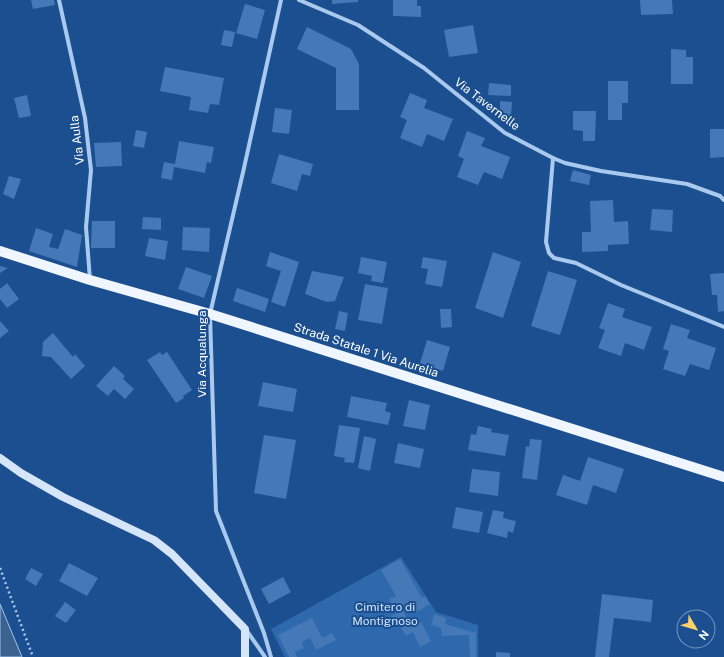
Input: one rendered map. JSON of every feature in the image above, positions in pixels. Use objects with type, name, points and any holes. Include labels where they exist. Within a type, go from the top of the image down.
[{"type":"main road","name":"Strada Statale 1 Via Aurelia","points":[[0,251],[90,280],[210,314],[724,477]]},
{"type":"street","name":"Via Aulla","points":[[59,0],[85,118],[91,170],[86,227],[90,280]]},
{"type":"street","name":"Via Acqualunga","points":[[271,657],[264,633],[216,511],[210,314],[244,168],[280,0]]},
{"type":"street","name":"Via Tavernelle","points":[[299,0],[358,26],[424,68],[505,133],[553,158],[565,163],[601,171],[688,184],[720,196],[724,200]]},
{"type":"street","points":[[553,158],[546,242],[549,253],[554,258],[576,263],[621,285],[724,327]]},
{"type":"street","points":[[0,458],[21,473],[63,497],[154,540],[172,554],[245,629],[265,657]]},
{"type":"street","points":[[245,629],[245,657]]},
{"type":"path","points":[[0,568],[33,657]]},
{"type":"green space","name":"Cimitero di Montignoso","points":[[401,557],[436,612],[478,625],[478,657],[285,657],[271,629]]},
{"type":"shaded area","points":[[0,604],[22,657],[0,657]]},
{"type":"building","points":[[31,0],[54,0],[55,5],[33,9]]},
{"type":"building","points":[[332,0],[358,0],[358,2],[332,4]]},
{"type":"building","points":[[393,0],[417,0],[417,6],[421,6],[421,17],[393,16]]},
{"type":"building","points":[[640,0],[672,0],[673,14],[641,15]]},
{"type":"building","points":[[245,4],[265,10],[257,39],[236,33]]},
{"type":"building","points":[[473,25],[478,53],[449,57],[444,30]]},
{"type":"building","points":[[307,27],[351,49],[359,64],[359,110],[336,110],[336,68],[297,49]]},
{"type":"building","points":[[224,30],[235,32],[232,47],[221,45]]},
{"type":"building","points":[[671,49],[686,50],[686,57],[693,57],[693,84],[671,84]]},
{"type":"building","points":[[165,67],[224,78],[219,105],[210,104],[208,113],[189,110],[191,97],[160,91]]},
{"type":"building","points":[[608,81],[628,81],[628,103],[622,103],[622,120],[608,120]]},
{"type":"building","points":[[489,83],[511,85],[511,96],[488,95]]},
{"type":"building","points":[[410,93],[427,100],[424,108],[453,119],[444,141],[427,134],[422,147],[400,138],[407,120],[400,117]]},
{"type":"building","points":[[27,95],[31,116],[19,118],[14,98]]},
{"type":"building","points":[[500,101],[512,102],[511,116],[500,116]]},
{"type":"building","points":[[275,108],[292,110],[289,134],[272,132]]},
{"type":"building","points":[[573,111],[596,111],[595,141],[583,141],[583,131],[573,130]]},
{"type":"building","points":[[710,129],[724,129],[724,157],[710,158]]},
{"type":"building","points":[[136,130],[147,132],[144,148],[133,146]]},
{"type":"building","points":[[467,131],[485,138],[481,146],[510,157],[502,179],[484,172],[478,185],[457,177],[464,159],[458,156]]},
{"type":"building","points":[[179,141],[214,147],[211,163],[207,162],[205,173],[174,167],[172,180],[161,178],[164,162],[175,164]]},
{"type":"building","points":[[121,142],[122,166],[96,167],[94,143]]},
{"type":"building","points":[[279,154],[313,164],[310,176],[302,174],[297,191],[271,183]]},
{"type":"building","points":[[573,170],[591,175],[589,185],[570,181]]},
{"type":"building","points":[[9,176],[21,179],[14,199],[3,194]]},
{"type":"building","points":[[613,200],[614,222],[628,221],[629,244],[608,245],[608,251],[582,252],[582,232],[591,232],[590,201]]},
{"type":"building","points":[[652,209],[673,210],[672,232],[650,230]]},
{"type":"building","points":[[143,217],[161,218],[161,230],[142,229]]},
{"type":"building","points":[[92,221],[115,221],[115,248],[91,248]]},
{"type":"building","points":[[183,227],[210,228],[209,252],[182,250]]},
{"type":"building","points":[[36,228],[53,234],[49,247],[58,249],[65,229],[82,235],[77,267],[29,251]]},
{"type":"building","points":[[149,238],[168,241],[165,260],[145,256]]},
{"type":"building","points":[[270,252],[299,262],[285,307],[271,302],[281,271],[266,266]]},
{"type":"building","points":[[493,252],[521,262],[503,318],[475,308]]},
{"type":"building","points":[[361,257],[387,262],[383,283],[371,281],[372,276],[358,273]]},
{"type":"building","points":[[423,257],[447,261],[442,287],[425,284],[428,269],[421,268]]},
{"type":"building","points":[[0,266],[8,268],[0,273]]},
{"type":"building","points":[[186,267],[212,276],[204,298],[178,289]]},
{"type":"building","points":[[312,271],[344,277],[335,301],[327,302],[305,294]]},
{"type":"building","points":[[548,271],[577,280],[560,335],[531,326]]},
{"type":"building","points":[[724,273],[724,311],[718,312],[717,295],[712,295],[710,274]]},
{"type":"building","points":[[7,283],[19,299],[7,308],[0,299],[0,289]]},
{"type":"building","points":[[365,284],[388,288],[382,324],[358,320]]},
{"type":"building","points":[[237,288],[269,299],[265,312],[233,301]]},
{"type":"building","points":[[608,303],[625,309],[622,317],[652,327],[644,350],[625,343],[621,356],[598,348],[605,330],[599,328]]},
{"type":"building","points":[[440,309],[451,309],[452,327],[441,328]]},
{"type":"building","points":[[339,311],[348,313],[345,331],[335,329]]},
{"type":"building","points":[[0,321],[9,331],[0,338]]},
{"type":"building","points":[[671,324],[690,330],[687,338],[716,348],[709,370],[690,364],[685,376],[663,369],[669,351],[663,349]]},
{"type":"building","points":[[53,333],[73,357],[75,354],[85,366],[71,379],[51,357],[42,356],[43,342]]},
{"type":"building","points":[[427,340],[450,347],[443,371],[420,363]]},
{"type":"building","points":[[160,352],[162,355],[167,352],[192,390],[176,403],[147,360]]},
{"type":"building","points":[[114,366],[125,376],[123,379],[134,389],[125,399],[114,389],[108,396],[96,386]]},
{"type":"building","points":[[263,382],[297,389],[293,412],[258,406]]},
{"type":"building","points":[[351,396],[387,403],[385,411],[391,413],[388,425],[347,417]]},
{"type":"building","points":[[409,400],[430,405],[425,430],[403,426]]},
{"type":"building","points":[[339,425],[360,428],[354,463],[344,462],[345,458],[334,456]]},
{"type":"building","points":[[478,426],[492,429],[491,432],[509,435],[505,456],[468,450],[471,434],[476,435]]},
{"type":"building","points":[[264,435],[296,440],[286,499],[254,493]]},
{"type":"building","points":[[364,436],[376,439],[370,471],[358,468]]},
{"type":"building","points":[[530,439],[542,440],[537,480],[522,478],[526,446],[529,447]]},
{"type":"building","points":[[398,443],[424,449],[420,468],[394,463]]},
{"type":"building","points":[[588,457],[624,469],[616,493],[593,485],[587,505],[556,495],[563,475],[580,481]]},
{"type":"building","points":[[472,469],[500,472],[498,496],[469,492]]},
{"type":"building","points":[[456,507],[483,512],[479,533],[452,528]]},
{"type":"building","points":[[493,510],[504,512],[503,518],[516,521],[513,533],[508,531],[507,538],[487,533]]},
{"type":"building","points":[[400,559],[422,598],[425,596],[430,604],[417,612],[411,601],[395,610],[389,599],[396,596],[381,570]]},
{"type":"building","points":[[69,563],[98,578],[87,596],[59,581]]},
{"type":"building","points":[[31,568],[43,574],[36,586],[25,579]]},
{"type":"building","points":[[283,577],[291,592],[269,604],[261,589]]},
{"type":"building","points":[[602,594],[653,600],[651,622],[614,618],[609,657],[595,657]]},
{"type":"building","points":[[65,602],[76,610],[66,623],[55,616]]},
{"type":"building","points":[[403,610],[407,619],[394,625],[389,617]]},
{"type":"building","points":[[434,614],[446,618],[445,624],[476,633],[476,657],[470,657],[469,635],[442,636],[441,628],[431,625]]},
{"type":"building","points":[[312,618],[322,638],[332,633],[336,640],[316,650],[310,638],[302,642],[304,648],[295,652],[297,657],[289,657],[278,635]]},
{"type":"building","points":[[421,622],[431,641],[420,647],[413,632],[406,636],[401,628],[410,623],[412,627]]},
{"type":"building","points":[[496,652],[510,653],[510,657],[496,657]]}]
